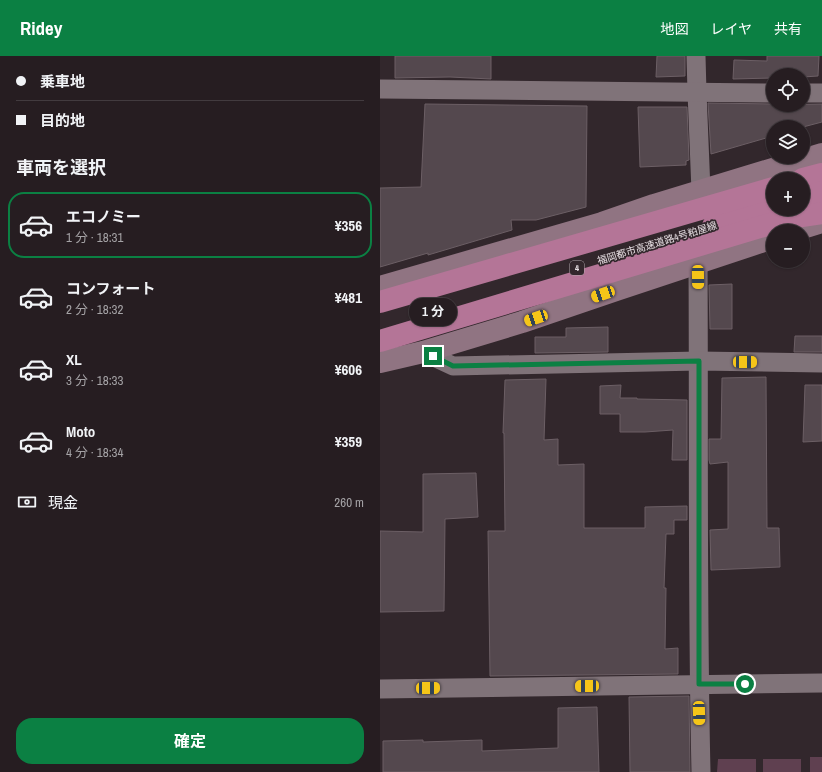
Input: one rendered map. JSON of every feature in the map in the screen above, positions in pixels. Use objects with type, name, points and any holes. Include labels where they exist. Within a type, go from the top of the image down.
[{"type":"highway","points":[[810,177],[822,174]]},
{"type":"highway","name":"福岡都市高速道路4号粕屋線","points":[[380,302],[766,190]]},
{"type":"highway","points":[[810,196],[822,192]]},
{"type":"highway","name":"福岡都市高速道路4号粕屋線","points":[[380,326],[766,209]]},
{"type":"highway","points":[[380,340],[790,218],[822,214]]},
{"type":"street","points":[[696,56],[701,191]]},
{"type":"street","points":[[380,89],[766,93]]},
{"type":"street","points":[[810,93],[822,93]]},
{"type":"street","points":[[380,287],[602,224],[654,205],[822,154]]},
{"type":"street","points":[[810,226],[822,222]]},
{"type":"street","points":[[380,362],[423,352],[522,322],[766,240]]},
{"type":"street","points":[[698,262],[699,684],[701,772]]},
{"type":"street","points":[[423,352],[453,366],[699,361],[822,362]]},
{"type":"street","points":[[380,689],[822,683]]},
{"type":"shaded area","points":[[810,757],[822,757],[822,772],[810,772]]},
{"type":"shaded area","points":[[718,759],[756,759],[756,772],[717,772]]},
{"type":"shaded area","points":[[763,759],[801,759],[801,772],[763,772]]},
{"type":"building","points":[[395,56],[491,56],[491,79],[450,77],[395,78]]},
{"type":"building","points":[[657,56],[685,56],[685,76],[656,77]]},
{"type":"building","points":[[767,56],[819,56],[818,76],[810,77],[810,68],[766,68],[766,78],[733,79],[734,60],[767,61]]},
{"type":"building","points":[[708,103],[766,104],[766,112],[810,112],[810,104],[822,104],[822,122],[810,125],[810,120],[766,120],[766,138],[711,154]]},
{"type":"building","points":[[425,104],[587,106],[586,207],[536,220],[511,220],[512,230],[428,255],[428,253],[380,267],[380,188],[421,187]]},
{"type":"building","points":[[638,107],[687,107],[689,160],[686,161],[686,165],[640,167]]},
{"type":"building","points":[[732,284],[732,329],[710,329],[709,285]]},
{"type":"building","points":[[608,327],[608,352],[535,353],[535,337],[566,337],[566,328]]},
{"type":"building","points":[[795,336],[822,336],[822,352],[794,352]]},
{"type":"building","points":[[766,377],[767,528],[779,528],[780,567],[711,570],[710,530],[728,529],[728,462],[710,464],[709,460],[709,439],[721,439],[722,378]]},
{"type":"building","points":[[546,379],[544,440],[558,439],[558,465],[584,464],[584,528],[645,528],[645,507],[687,506],[687,520],[674,520],[674,534],[666,534],[664,588],[666,588],[665,649],[678,648],[678,674],[490,676],[488,531],[505,531],[503,433],[505,380]]},
{"type":"building","points":[[621,385],[620,398],[687,400],[687,460],[672,460],[673,430],[620,432],[620,414],[600,414],[600,386]]},
{"type":"building","points":[[805,385],[822,385],[822,441],[803,442]]},
{"type":"building","points":[[476,473],[478,517],[445,519],[444,611],[380,612],[380,531],[423,532],[423,474]]},
{"type":"building","points":[[689,696],[690,772],[630,772],[629,697]]},
{"type":"building","points":[[597,707],[599,772],[383,772],[383,741],[423,740],[423,742],[482,740],[482,751],[558,748],[558,708]]},
{"type":"route","points":[[433,356],[453,366],[699,361],[699,684],[745,684]]}]
